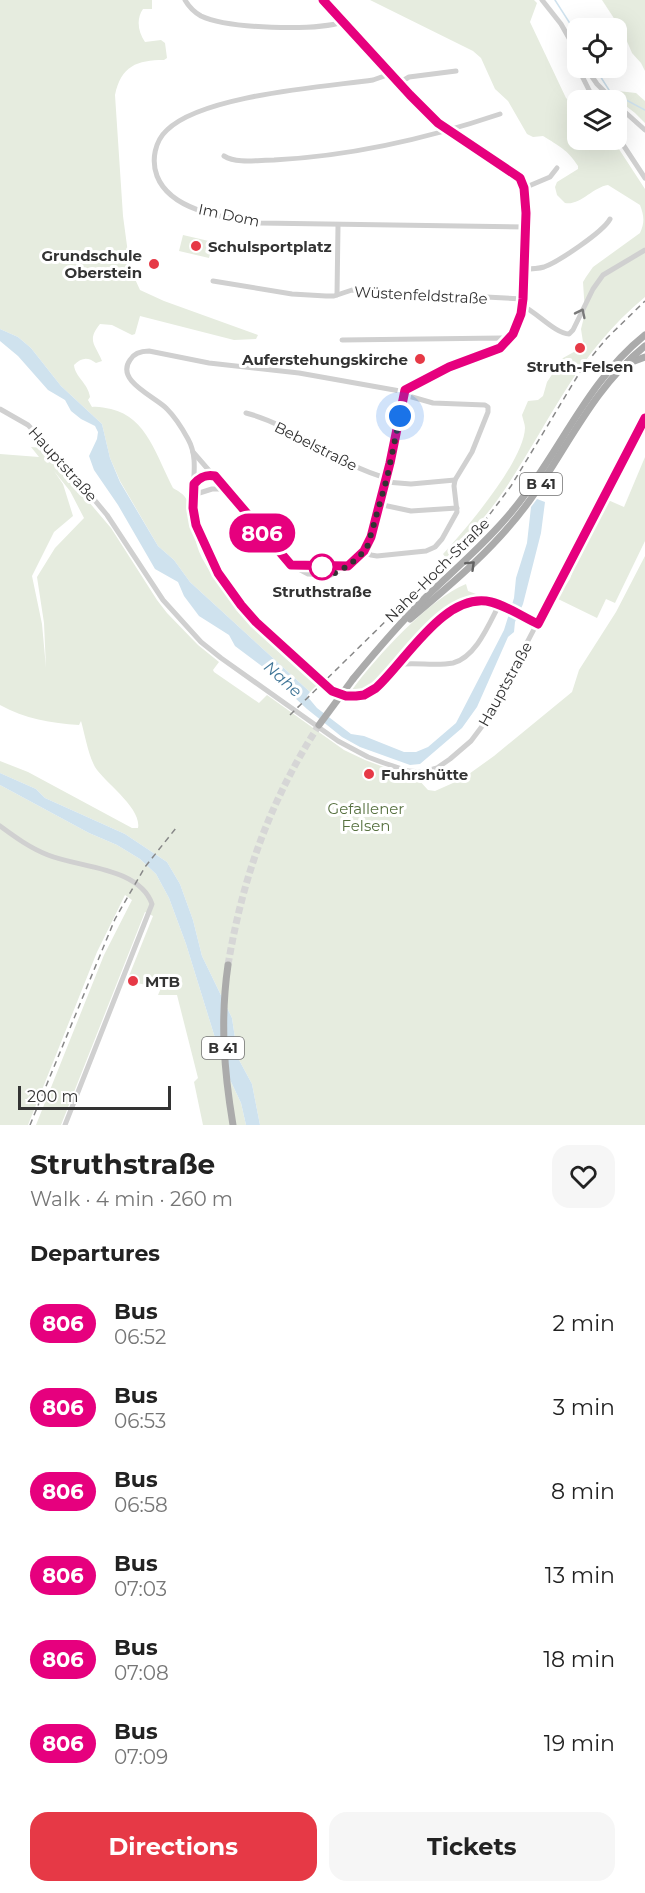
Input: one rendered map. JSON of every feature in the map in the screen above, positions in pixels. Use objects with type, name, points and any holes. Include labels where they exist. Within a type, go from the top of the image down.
[{"type":"main road","name":"Nahe-Hoch-Straße","points":[[392,634],[511,512],[538,476],[597,384],[645,335]]},
{"type":"main road","name":"Nahe-Hoch-Straße","points":[[392,634],[451,584],[514,521],[538,489],[590,405],[624,365],[645,346]]},
{"type":"main road","points":[[624,365],[645,357]]},
{"type":"main road","name":"B 41","points":[[319,725],[352,679],[392,634]]},
{"type":"main road","name":"B 41","points":[[228,965],[223,1052],[233,1125]]},
{"type":"street","points":[[185,0],[201,15],[230,23],[328,26],[343,22]]},
{"type":"street","points":[[323,0],[390,74],[447,130],[518,175],[524,188],[525,227],[523,303],[517,324],[508,340],[500,348],[449,367],[405,393],[371,537],[364,551],[348,566],[331,575],[316,576],[303,572],[281,555],[193,452],[186,435],[169,410],[130,380],[127,369],[134,355],[149,351],[209,363],[300,373],[396,390],[405,393],[433,403],[481,404],[488,407],[477,441],[455,480],[456,517],[447,531],[431,549],[420,552],[377,556],[364,551]]},
{"type":"street","points":[[542,0],[567,35]]},
{"type":"street","points":[[399,83],[409,77],[456,71]]},
{"type":"street","name":"Im Dom","points":[[390,74],[380,79],[285,92],[215,106],[191,115],[173,124],[158,143],[154,158],[157,177],[169,194],[183,204],[221,217],[260,223],[338,226],[525,227]]},
{"type":"street","points":[[593,78],[603,90]]},
{"type":"street","points":[[224,156],[232,160],[256,160],[339,154],[404,143],[500,114]]},
{"type":"street","points":[[627,114],[645,130]]},
{"type":"street","points":[[627,150],[645,178]]},
{"type":"street","points":[[524,188],[550,177],[557,168]]},
{"type":"street","points":[[524,269],[540,268],[552,263],[596,234],[610,219]]},
{"type":"street","points":[[338,226],[338,295]]},
{"type":"street","points":[[523,303],[562,333],[569,334],[595,285],[603,275],[645,250]]},
{"type":"street","name":"Wüstenfeldstraße","points":[[213,281],[292,294],[338,295],[352,290],[523,303]]},
{"type":"street","points":[[342,340],[501,338],[508,340]]},
{"type":"street","name":"Hauptstraße","points":[[0,409],[20,419],[36,432],[80,482],[116,526],[163,600],[201,642],[338,741],[368,757],[396,768],[416,772],[429,771],[450,759],[471,741],[486,721],[645,417]]},
{"type":"street","name":"Bebelstraße","points":[[246,413],[386,480],[411,484],[455,480]]},
{"type":"street","points":[[193,452],[194,516],[218,573],[231,593],[256,622],[327,687],[346,696],[364,695],[376,688],[440,619],[454,609],[476,601],[491,602],[538,624]]},
{"type":"street","points":[[194,484],[202,477],[215,476]]},
{"type":"street","points":[[194,495],[212,489],[225,489]]},
{"type":"street","points":[[378,504],[411,511],[457,508]]},
{"type":"street","points":[[400,662],[405,664],[456,662],[467,654],[481,638],[501,606]]},
{"type":"street","points":[[0,826],[24,844],[48,855],[110,872],[140,885],[153,904],[65,1125]]},
{"type":"green space","points":[[0,0],[152,0],[152,9],[143,9],[141,13],[139,30],[145,42],[161,40],[165,43],[167,58],[138,63],[126,71],[121,77],[115,95],[123,216],[130,268],[140,290],[258,335],[256,339],[234,340],[140,316],[135,334],[132,335],[112,325],[100,324],[93,339],[102,361],[96,363],[82,359],[74,365],[89,392],[88,400],[92,407],[123,413],[134,420],[150,440],[173,488],[183,494],[187,500],[199,551],[213,576],[226,594],[255,625],[320,682],[310,692],[190,582],[174,560],[158,546],[120,481],[110,458],[102,424],[61,386],[31,348],[18,337],[0,329]]},
{"type":"green space","points":[[370,0],[534,0],[537,3],[530,22],[567,99],[567,150],[620,150],[645,189],[645,297],[621,319],[582,365],[497,501],[446,558],[443,554],[492,494],[515,458],[522,442],[525,428],[522,415],[528,401],[538,400],[543,396],[547,382],[563,358],[581,348],[583,342],[581,329],[585,313],[583,282],[593,267],[640,233],[643,226],[640,205],[608,185],[571,203],[565,203],[557,195],[555,187],[557,182],[578,169],[578,166],[567,152],[543,136],[533,137],[527,134],[508,101],[495,89],[481,58],[473,51]]},
{"type":"green space","points":[[602,0],[645,0],[645,71],[627,41],[627,18],[614,18]]},
{"type":"green space","points":[[627,92],[636,93],[645,101],[645,123],[627,107]]},
{"type":"green space","name":"Schulsportplatz","points":[[183,235],[213,242],[209,258],[179,251]]},
{"type":"green space","name":"Gefallener Felsen","points":[[31,447],[43,448],[111,528],[167,613],[198,645],[219,662],[214,672],[259,703],[267,695],[344,750],[405,775],[405,778],[418,779],[428,790],[435,791],[462,779],[494,756],[572,692],[579,670],[616,612],[645,556],[645,1125],[260,1125],[252,1084],[238,1058],[232,1018],[202,956],[193,920],[180,884],[167,862],[125,834],[45,798],[36,789],[0,773],[0,761],[28,772],[132,828],[138,828],[138,820],[129,804],[95,767],[81,721],[79,725],[48,721],[19,714],[0,705],[0,454],[39,457]],"holes":[[[54,471],[70,491],[84,518],[55,548],[37,577],[44,623],[46,668],[42,624],[32,576],[54,532],[73,516],[63,484]]]},
{"type":"green space","points":[[645,457],[645,541],[615,603],[606,599],[597,618],[556,598],[570,579],[576,561],[608,500],[624,507]]},
{"type":"green space","points":[[466,584],[468,591],[476,594],[477,598],[455,604],[442,612],[416,642],[368,689],[356,692],[352,690],[389,646],[420,615],[436,602]]},
{"type":"green space","points":[[0,785],[89,833],[117,845],[140,859],[156,874],[169,898],[186,944],[224,1067],[241,1103],[246,1125],[203,1125],[194,1082],[198,1078],[177,995],[158,995],[161,988],[127,981],[153,916],[145,912],[61,1125],[36,1125],[104,955],[132,900],[125,895],[97,952],[28,1125],[0,1125]]},
{"type":"water","name":"Nahe","points":[[0,329],[18,337],[31,348],[61,386],[102,424],[110,458],[120,482],[158,546],[174,560],[190,582],[310,692],[307,696],[317,708],[351,734],[364,736],[404,752],[416,752],[428,747],[456,723],[504,630],[527,543],[531,507],[537,499],[545,502],[541,533],[514,632],[508,637],[477,707],[462,728],[420,764],[410,765],[360,747],[342,737],[307,709],[271,673],[235,646],[229,635],[199,616],[184,596],[178,582],[155,569],[118,505],[94,470],[89,456],[97,439],[98,432],[95,426],[71,411],[65,400],[48,390],[18,356],[0,341]]},
{"type":"water","points":[[0,773],[36,789],[45,798],[125,834],[167,862],[180,884],[193,920],[202,956],[232,1018],[238,1058],[252,1084],[260,1125],[246,1125],[241,1103],[224,1067],[186,944],[169,898],[156,874],[140,859],[117,845],[89,833],[0,785]]},
{"type":"waterway","points":[[555,0],[567,19]]},
{"type":"waterway","points":[[601,78],[609,90]]},
{"type":"waterway","points":[[627,100],[645,110]]},
{"type":"tunnel","points":[[228,965],[250,870],[261,840],[286,782],[319,725]]},
{"type":"railway","points":[[290,715],[481,526],[511,486],[583,367],[607,338],[645,301]]},
{"type":"railway","points":[[30,1125],[115,919],[145,867],[176,828]]},
{"type":"bus line","name":"806","points":[[323,0],[438,123],[520,178],[524,188],[526,213],[523,306],[513,334],[500,348],[449,367],[405,390],[386,482],[378,504],[371,537],[364,551],[348,566],[291,565],[215,476],[206,475],[199,478],[194,484],[193,508],[196,525],[218,573],[231,593],[256,622],[327,687],[346,696],[364,695],[376,688],[440,619],[462,605],[476,601],[491,602],[538,624],[645,418]]},
{"type":"place","name":"Schulsportplatz","points":[[196,246]]},
{"type":"place","name":"Grundschule Oberstein","points":[[154,264]]},
{"type":"place","name":"Struth-Felsen","points":[[580,348]]},
{"type":"place","name":"Auferstehungskirche","points":[[420,359]]},
{"type":"place","name":"Struthstraße","points":[[322,567]]},
{"type":"place","name":"Fuhrshütte","points":[[369,774]]},
{"type":"place","name":"MTB","points":[[133,981]]},
{"type":"route","points":[[322,567],[323,576],[331,575],[348,566],[368,545],[387,478],[400,416]]}]
